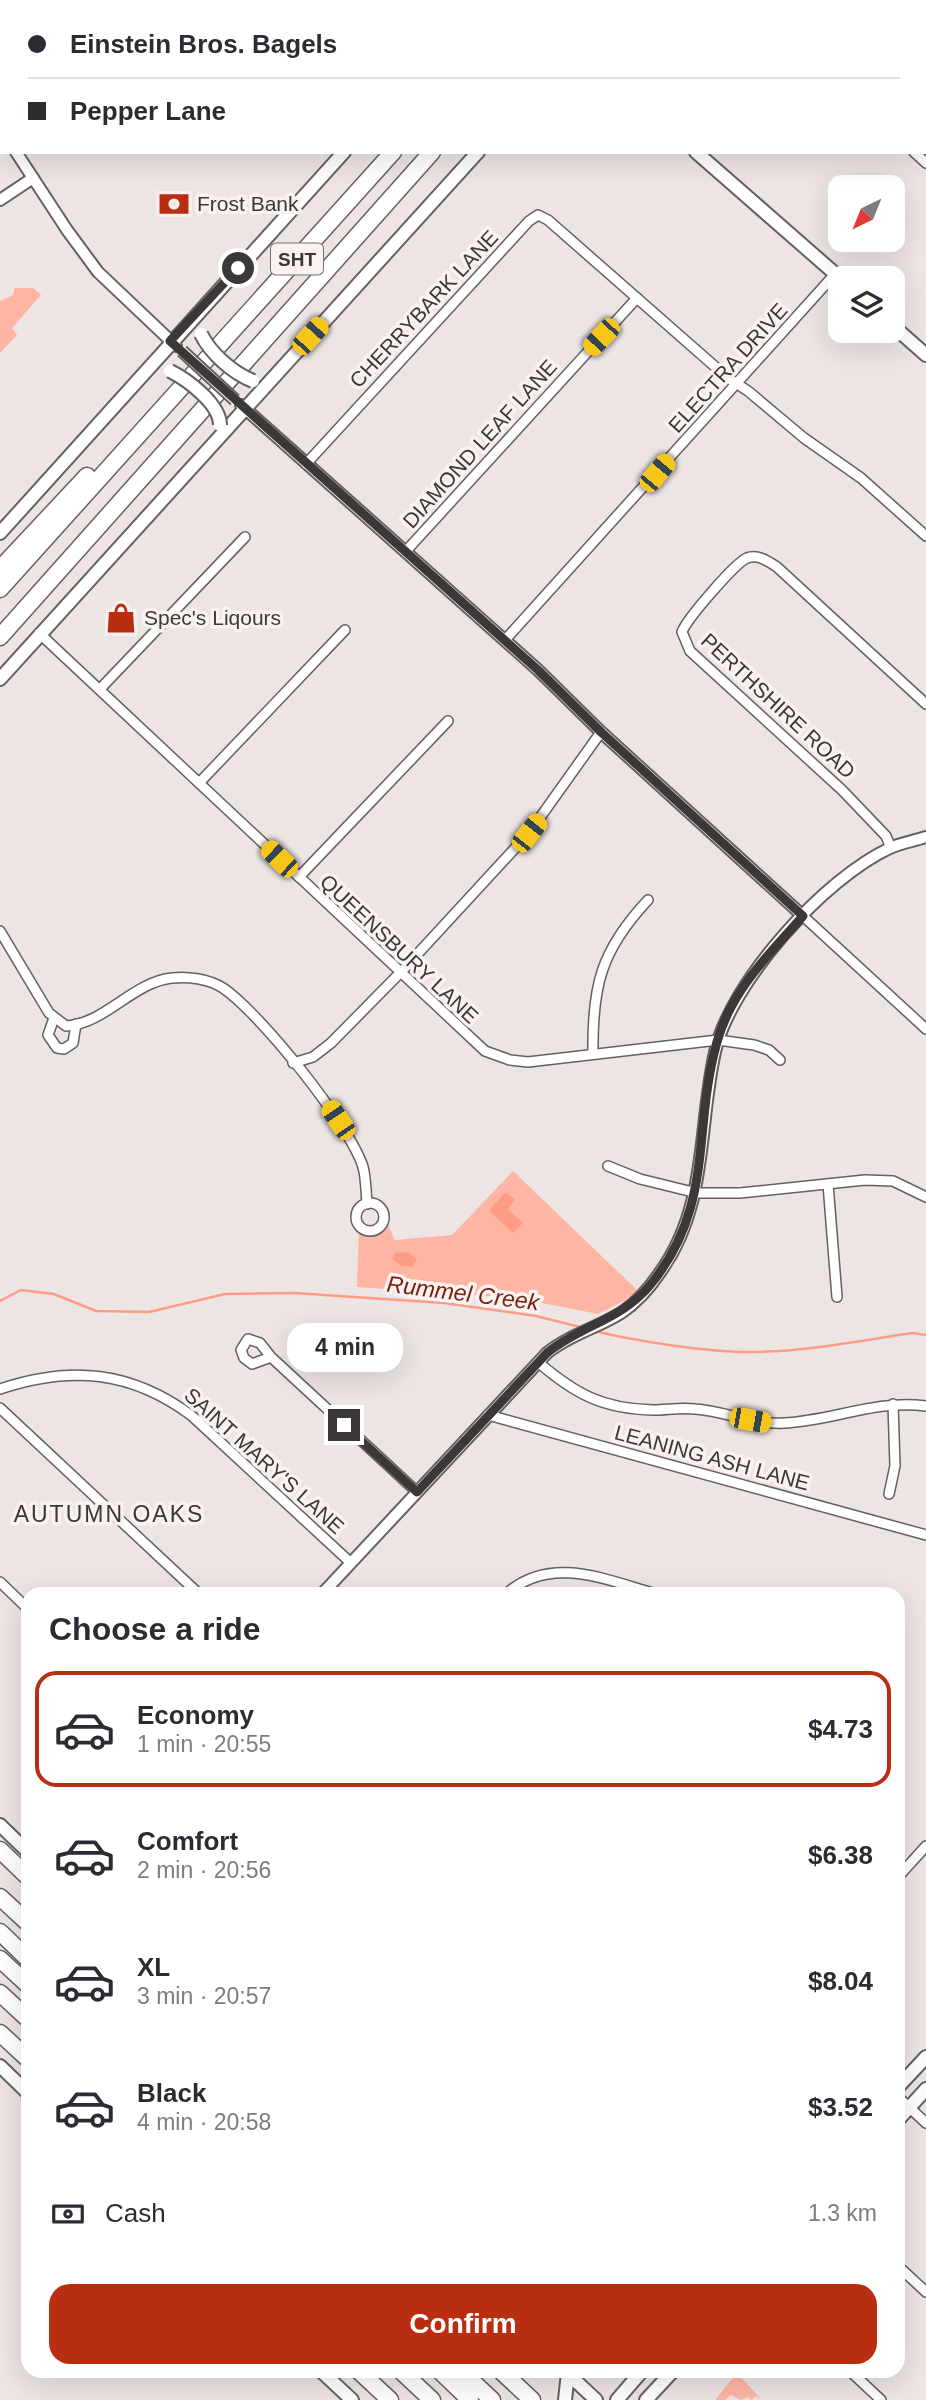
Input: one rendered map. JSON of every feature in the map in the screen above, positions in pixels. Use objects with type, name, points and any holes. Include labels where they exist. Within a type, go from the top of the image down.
[{"type":"highway","name":"SHT","points":[[0,589],[391,154]]},
{"type":"highway","name":"SHT","points":[[0,637],[430,154]]},
{"type":"highway","points":[[0,569],[97,465],[116,460]]},
{"type":"highway","points":[[0,644],[59,571]]},
{"type":"highway","points":[[0,1850],[21,1870]]},
{"type":"highway","points":[[0,1897],[21,1916]]},
{"type":"highway","points":[[0,1932],[21,1952]]},
{"type":"highway","points":[[0,1959],[21,1978]]},
{"type":"highway","points":[[0,1993],[21,2012]]},
{"type":"highway","points":[[0,2033],[21,2052]]},
{"type":"highway","points":[[0,2045],[21,2062]]},
{"type":"highway","points":[[366,2378],[390,2400]]},
{"type":"highway","points":[[408,2378],[432,2400]]},
{"type":"highway","points":[[447,2378],[470,2400]]},
{"type":"highway","points":[[468,2378],[492,2400]]},
{"type":"highway","points":[[508,2378],[532,2400]]},
{"type":"main road","points":[[0,533],[170,341],[342,154]]},
{"type":"main road","points":[[0,679],[215,440],[239,404],[272,377],[476,154]]},
{"type":"main road","points":[[698,154],[828,267]]},
{"type":"main road","points":[[205,304],[201,334],[218,356],[242,377],[253,381],[272,377]]},
{"type":"main road","points":[[905,336],[926,355]]},
{"type":"main road","points":[[145,372],[170,371],[180,376],[218,412],[220,425],[215,440]]},
{"type":"main road","points":[[0,1825],[21,1845]]},
{"type":"main road","points":[[905,2080],[926,2057]]},
{"type":"main road","points":[[0,2066],[21,2086]]},
{"type":"main road","points":[[905,2112],[926,2089]]},
{"type":"main road","points":[[328,2378],[352,2400]]},
{"type":"main road","points":[[565,2400],[566,2378]]},
{"type":"main road","points":[[572,2378],[596,2400]]},
{"type":"main road","points":[[617,2400],[636,2378]]},
{"type":"main road","points":[[646,2400],[666,2378]]},
{"type":"street","points":[[17,154],[98,272],[239,404],[505,640],[601,732],[926,1029]]},
{"type":"street","points":[[0,200],[33,178]]},
{"type":"street","name":"CHERRYBARK LANE","points":[[306,464],[533,218],[543,216],[637,298]]},
{"type":"street","name":"ELECTRA DRIVE","points":[[505,640],[828,287]]},
{"type":"street","points":[[637,298],[804,438],[861,478],[926,536]]},
{"type":"street","name":"DIAMOND LEAF LANE","points":[[406,551],[637,298]]},
{"type":"street","points":[[100,690],[245,537]]},
{"type":"street","name":"PERTHSHIRE ROAD","points":[[891,848],[886,836],[842,790],[690,651],[684,642],[685,624],[744,559],[759,557],[768,561],[926,704]]},
{"type":"street","points":[[200,783],[345,630]]},
{"type":"street","name":"QUEENSBURY LANE","points":[[40,634],[473,1042],[497,1057],[528,1062],[718,1040],[754,1045],[769,1050],[780,1060]]},
{"type":"street","points":[[299,877],[448,721]]},
{"type":"street","points":[[293,1063],[313,1057],[331,1043],[400,973],[529,833],[601,732]]},
{"type":"street","points":[[329,1587],[538,1362],[562,1341],[630,1306],[666,1263],[683,1234],[696,1193],[718,1040],[738,993],[803,916],[839,880],[891,848],[926,837]]},
{"type":"street","points":[[593,1054],[592,1011],[603,962],[630,918],[648,900]]},
{"type":"street","points":[[0,931],[54,1018],[66,1026],[76,1024],[160,980],[193,978],[223,988],[279,1042],[349,1136],[363,1167],[367,1203]]},
{"type":"street","points":[[54,1018],[48,1035],[57,1048],[71,1046],[76,1024]]},
{"type":"street","points":[[608,1166],[640,1179],[696,1193],[740,1193],[865,1180],[893,1181],[912,1187],[926,1197]]},
{"type":"street","points":[[828,1184],[837,1297]]},
{"type":"street","points":[[271,1357],[417,1492]]},
{"type":"street","points":[[538,1362],[568,1387],[611,1406],[632,1410],[695,1409],[766,1423],[785,1423],[893,1404],[926,1406]]},
{"type":"street","name":"SAINT MARY'S LANE","points":[[0,1389],[55,1376],[84,1375],[112,1377],[150,1389],[192,1416],[351,1563]]},
{"type":"street","points":[[889,1494],[895,1466],[893,1404]]},
{"type":"street","points":[[0,1408],[192,1587]]},
{"type":"street","name":"LEANING ASH LANE","points":[[488,1415],[926,1535]]},
{"type":"street","points":[[517,1587],[540,1573],[558,1571],[583,1573],[632,1587]]},
{"type":"street","points":[[0,1582],[21,1602]]},
{"type":"street","points":[[905,1869],[926,1846]]},
{"type":"street","points":[[905,2104],[926,2123]]},
{"type":"street","points":[[905,2272],[926,2292]]},
{"type":"street","points":[[857,2378],[881,2400]]},
{"type":"shaded area","points":[[15,288],[33,288],[41,295],[12,328],[17,335],[0,353],[0,301],[13,295]]},
{"type":"shaded area","points":[[513,1171],[637,1290],[624,1301],[598,1314],[517,1298],[357,1287],[359,1232],[375,1235],[388,1225],[395,1240],[452,1235]]},
{"type":"shaded area","points":[[506,1192],[515,1200],[508,1209],[523,1223],[513,1233],[489,1210]]},
{"type":"shaded area","points":[[409,1252],[417,1260],[412,1267],[401,1266],[392,1259],[395,1253]]},
{"type":"shaded area","points":[[733,2378],[742,2378],[762,2400],[756,2396],[751,2400],[748,2397],[741,2400],[731,2395],[725,2400],[715,2400]]},
{"type":"waterway","name":"Rummel Creek","points":[[0,1301],[21,1290],[54,1294],[96,1311],[149,1312],[225,1294],[294,1293],[444,1303],[536,1316],[584,1328]]},
{"type":"waterway","name":"Rummel Creek","points":[[594,1331],[671,1345],[748,1352],[810,1348],[912,1333],[926,1335]]},
{"type":"place","name":"Frost Bank","points":[[174,204]]},
{"type":"place","name":"Spec's Liqours","points":[[121,618]]},
{"type":"district","name":"AUTUMN OAKS","points":[[109,1514]]},
{"type":"route","points":[[238,268],[170,341],[538,670],[601,732],[803,916],[738,993],[726,1018],[714,1055],[696,1193],[689,1219],[662,1270],[649,1286],[619,1314],[562,1341],[547,1353],[417,1492],[344,1425]]}]
